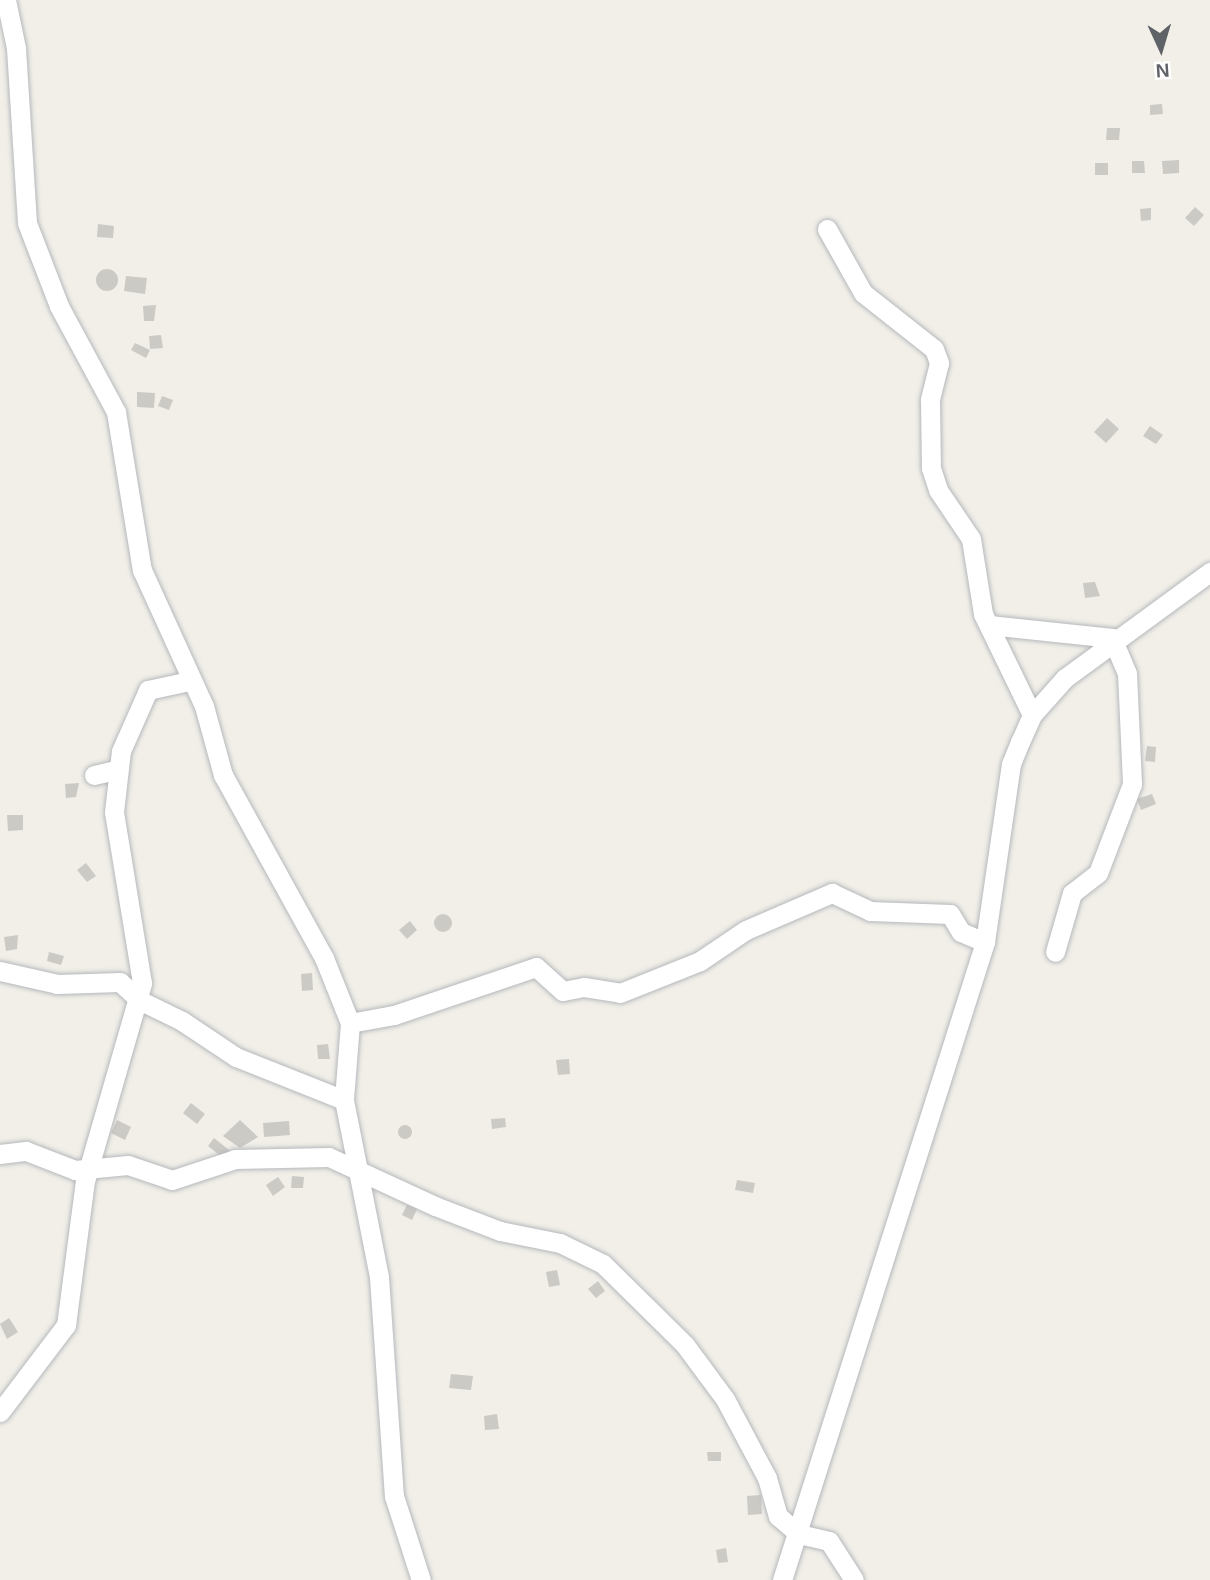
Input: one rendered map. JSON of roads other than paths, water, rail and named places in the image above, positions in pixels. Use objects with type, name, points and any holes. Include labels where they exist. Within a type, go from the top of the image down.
[{"type":"street","points":[[6,0],[16,48],[27,223],[59,306],[116,412],[136,549],[189,681],[211,725],[230,791],[324,958],[350,1023],[344,1100],[379,1278],[394,1496],[421,1580]]},
{"type":"street","points":[[827,229],[863,293],[934,349],[939,363],[930,400],[931,468],[938,490],[971,539],[979,597],[989,625],[1032,715]]},
{"type":"street","points":[[782,1580],[799,1534],[985,942],[1011,764],[1032,715],[1112,638],[1210,572]]},
{"type":"street","points":[[989,625],[1112,638]]},
{"type":"street","points":[[1055,952],[1072,893],[1098,873],[1132,784],[1127,673],[1112,638]]},
{"type":"street","points":[[0,1412],[66,1325],[87,1171],[139,1000],[142,969],[114,812],[116,770],[128,726],[148,690],[189,681]]},
{"type":"street","points":[[94,775],[116,770]]},
{"type":"street","points":[[350,1023],[470,992],[536,967],[563,991],[584,987],[620,993],[700,961],[746,930],[832,893],[870,911],[950,914],[961,932],[985,942]]},
{"type":"street","points":[[0,971],[57,985],[120,982],[139,1000],[267,1073],[344,1100]]},
{"type":"street","points":[[0,1154],[26,1150],[87,1171],[128,1166],[172,1180],[197,1176],[219,1162],[313,1155],[500,1231],[560,1243],[603,1264],[704,1370],[761,1465],[778,1516],[799,1534],[829,1542],[854,1580]]}]
